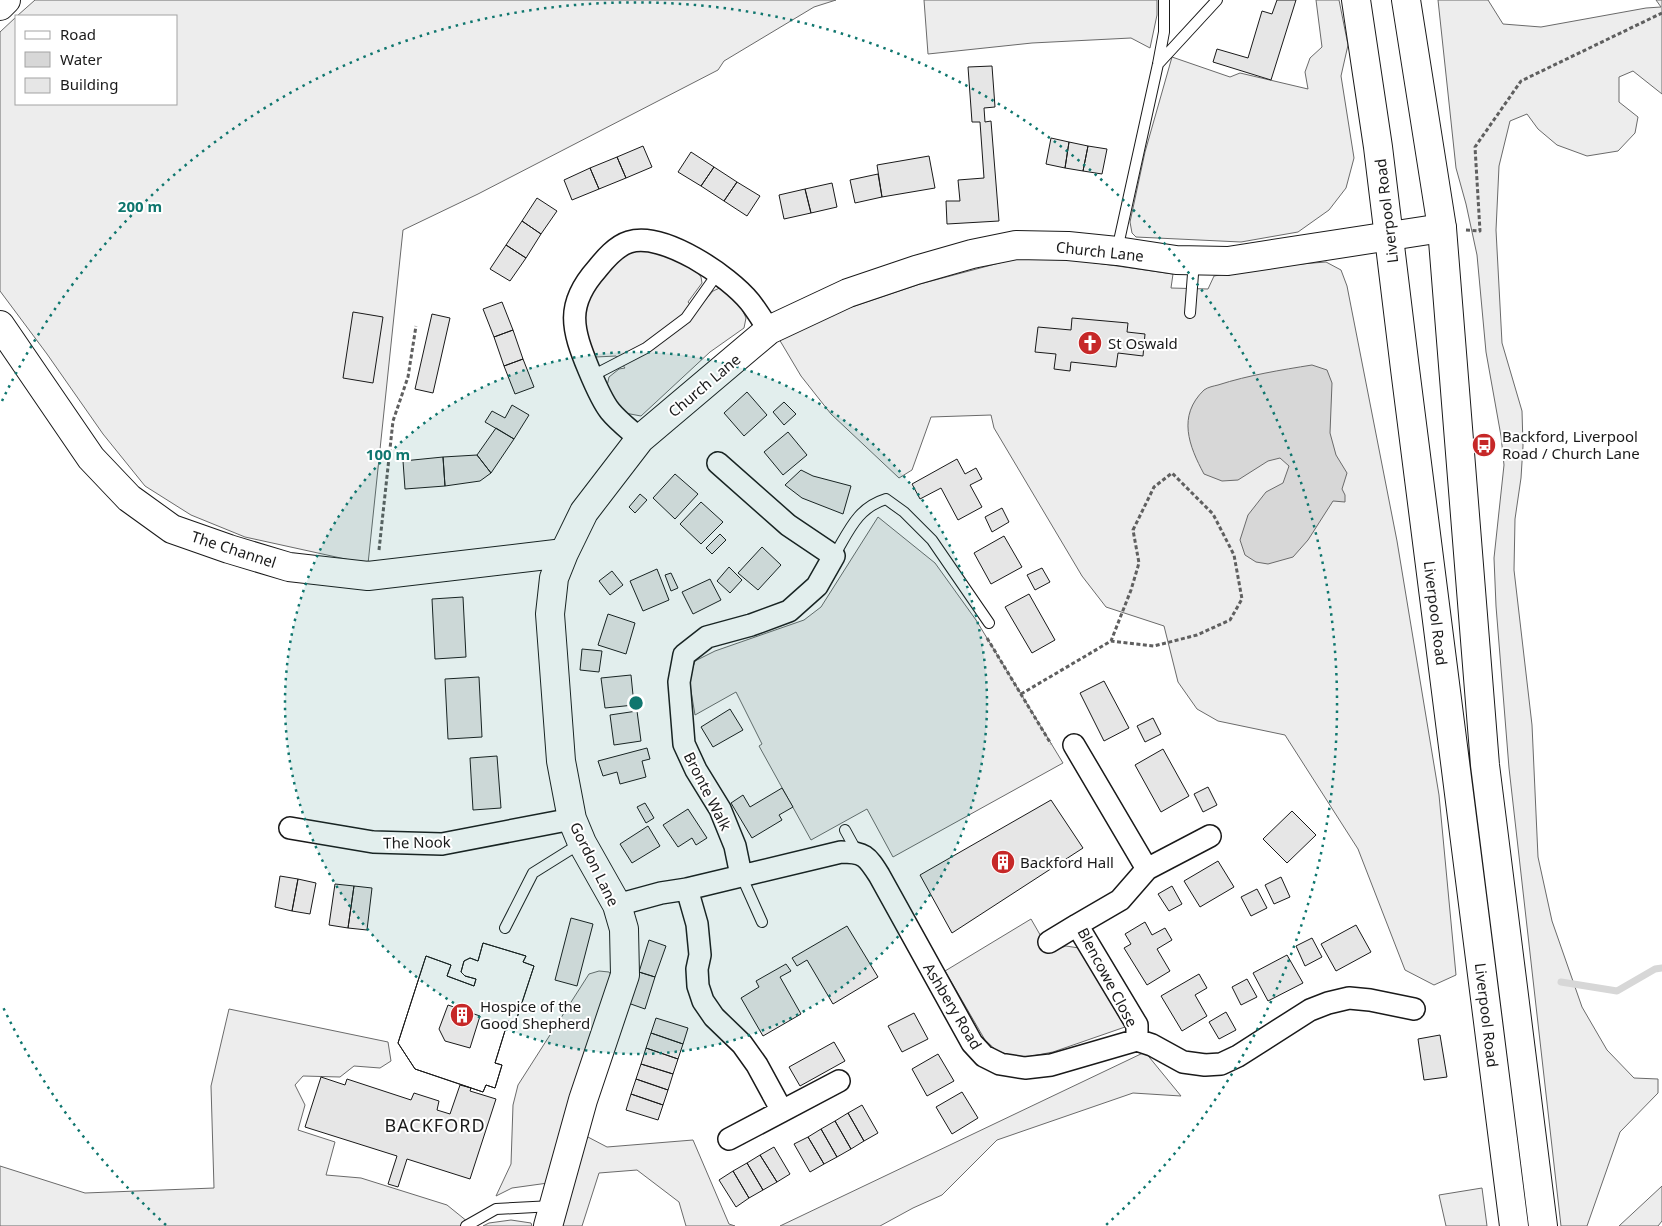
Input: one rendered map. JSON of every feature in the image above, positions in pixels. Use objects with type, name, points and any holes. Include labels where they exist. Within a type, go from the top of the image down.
[{"type":"main road","points":[[0,6],[6,0]]},
{"type":"main road","name":"Liverpool Road","points":[[1356,0],[1378,147],[1514,1226]]},
{"type":"main road","name":"Liverpool Road","points":[[1406,0],[1442,228],[1485,765],[1543,1226]]},
{"type":"main road","name":"Church Lane","points":[[564,553],[584,512],[640,439],[769,330],[848,293],[916,270],[972,254],[1016,245],[1068,246],[1176,260],[1228,261],[1442,228]]},
{"type":"main road","name":"The Channel","points":[[0,325],[90,458],[129,498],[172,529],[289,567],[368,576],[564,553]]},
{"type":"main road","name":"Gordon Lane","points":[[551,1216],[583,1100],[625,975],[624,929],[617,905],[577,831],[561,761],[550,614],[554,578],[564,553]]},
{"type":"street","points":[[640,439],[609,410],[578,342],[574,318],[578,296],[592,274],[609,254],[629,242],[654,241],[680,250],[718,273],[749,301],[769,330]]},
{"type":"street","points":[[718,463],[788,525],[834,556]]},
{"type":"street","name":"Bronte Walk","points":[[741,876],[735,846],[720,809],[696,770],[684,744],[679,682],[684,655],[707,637],[751,625],[790,611],[817,586],[834,556]]},
{"type":"street","points":[[1065,748],[1147,869]]},
{"type":"street","name":"The Nook","points":[[290,828],[372,842],[442,844],[577,831]]},
{"type":"street","name":"Blencowe Close","points":[[1137,1040],[1137,1025],[1077,925],[1120,900],[1147,869],[1210,836]]},
{"type":"street","points":[[617,905],[661,893],[687,889],[841,852],[857,852]]},
{"type":"street","name":"Ashbery Road","points":[[857,852],[870,861],[972,1042],[984,1056],[1000,1064],[1025,1068],[1051,1065],[1137,1040]]},
{"type":"street","points":[[687,889],[698,924],[700,955],[697,969],[698,986],[703,1001],[714,1017],[742,1044],[757,1065],[782,1111]]},
{"type":"street","points":[[1048,942],[1077,925]]},
{"type":"street","points":[[1137,1040],[1152,1045],[1183,1062],[1205,1065],[1220,1064],[1238,1056],[1310,1010],[1328,1003],[1348,998],[1370,1000],[1414,1010]]},
{"type":"street","points":[[729,1139],[839,1081]]},
{"type":"lane","points":[[1116,251],[1158,64],[1164,32],[1164,0]]},
{"type":"lane","points":[[1158,64],[1217,0]]},
{"type":"lane","points":[[1190,313],[1194,260]]},
{"type":"lane","points":[[592,376],[646,348],[686,318],[718,273]]},
{"type":"lane","points":[[834,556],[857,516],[876,502],[886,499],[904,512],[932,540],[989,623]]},
{"type":"lane","points":[[845,830],[857,852]]},
{"type":"lane","points":[[505,928],[533,873],[577,831]]},
{"type":"lane","points":[[741,876],[762,922]]},
{"type":"lane","points":[[466,1226],[496,1209],[551,1216]]},
{"type":"path","points":[[1442,228],[1480,231],[1475,147],[1521,81],[1662,13]]},
{"type":"path","points":[[377,575],[393,421],[408,377],[416,326]]},
{"type":"path","points":[[1021,694],[1111,641],[1154,646],[1197,636],[1230,620],[1242,599],[1234,555],[1212,514],[1172,473],[1154,487],[1133,530],[1139,563],[1131,590],[1111,641]]},
{"type":"path","points":[[984,635],[1021,694],[1065,748]]},
{"type":"shaded area","points":[[35,0],[836,0],[814,7],[724,61],[718,70],[478,194],[403,230],[368,564],[245,537],[191,515],[145,486],[103,434],[0,291],[0,32],[15,18],[15,105],[178,105],[178,15],[18,15]]},
{"type":"shaded area","points":[[924,0],[1157,0],[1157,15],[1150,48],[1131,38],[1032,43],[928,54]]},
{"type":"shaded area","points":[[1316,0],[1339,0],[1348,45],[1341,76],[1354,158],[1346,188],[1329,210],[1298,232],[1241,242],[1136,237],[1132,233],[1130,222],[1145,152],[1172,57],[1230,77],[1240,73],[1308,89],[1305,72],[1310,58],[1322,47]]},
{"type":"shaded area","points":[[1438,0],[1488,0],[1503,24],[1541,27],[1661,7],[1656,0],[1662,0],[1662,94],[1633,71],[1619,77],[1619,102],[1638,117],[1635,133],[1618,151],[1587,156],[1557,145],[1538,129],[1527,114],[1510,121],[1499,166],[1496,230],[1502,343],[1522,411],[1523,446],[1515,519],[1514,570],[1532,725],[1538,857],[1552,921],[1582,1007],[1607,1050],[1634,1078],[1658,1079],[1658,1093],[1620,1132],[1587,1226],[1561,1226],[1509,768],[1496,606],[1494,558],[1504,465],[1501,436],[1486,352],[1477,255],[1456,168]]},
{"type":"shaded area","points":[[640,249],[673,258],[694,268],[701,277],[702,283],[688,302],[696,311],[713,291],[724,286],[738,300],[746,318],[744,328],[710,352],[641,416],[625,413],[613,403],[607,386],[609,377],[619,369],[625,368],[616,356],[596,357],[587,351],[581,329],[587,293],[625,252]]},
{"type":"shaded area","points":[[1033,254],[1173,274],[1171,288],[1208,289],[1214,276],[1262,267],[1326,262],[1341,270],[1347,286],[1397,541],[1439,795],[1456,975],[1434,985],[1405,970],[1358,849],[1285,735],[1218,721],[1197,709],[1178,682],[1164,626],[1106,607],[1082,576],[994,428],[991,415],[931,417],[912,470],[899,478],[831,414],[801,376],[779,339],[825,316],[920,284]]},
{"type":"shaded area","points":[[878,517],[935,563],[976,620],[1063,763],[893,857],[867,809],[811,840],[759,746],[762,744],[736,692],[695,715],[689,679],[695,661],[715,651],[804,620],[821,607]]},
{"type":"shaded area","points":[[1031,919],[1050,952],[1066,946],[1079,948],[1125,1027],[1053,1052],[1027,1057],[997,1051],[985,1040],[945,971]]},
{"type":"shaded area","points":[[599,971],[609,972],[614,979],[548,1183],[512,1188],[496,1196],[511,1164],[513,1105],[518,1085],[589,974]]},
{"type":"shaded area","points":[[229,1009],[388,1042],[391,1061],[380,1068],[354,1066],[340,1077],[303,1076],[295,1085],[305,1105],[298,1130],[335,1142],[326,1175],[361,1178],[447,1205],[473,1226],[0,1226],[0,1166],[85,1193],[214,1188],[211,1086]]},
{"type":"shaded area","points":[[1145,1052],[1181,1096],[1133,1093],[997,1140],[942,1195],[880,1226],[780,1226]]},
{"type":"shaded area","points":[[586,1136],[607,1147],[693,1140],[729,1224],[735,1226],[686,1226],[679,1202],[637,1170],[599,1173],[582,1226],[558,1226]]},
{"type":"shaded area","points":[[1662,1186],[1662,1221],[1658,1226],[1619,1226]]},
{"type":"shaded area","points":[[1482,1188],[1487,1226],[1446,1226],[1439,1195]]},
{"type":"shaded area","points":[[511,1220],[531,1223],[532,1226],[483,1226],[489,1223]]},
{"type":"water","points":[[1312,365],[1327,370],[1332,383],[1330,433],[1336,455],[1347,473],[1342,489],[1345,495],[1345,502],[1333,501],[1308,540],[1293,557],[1268,564],[1256,562],[1245,555],[1240,540],[1248,515],[1266,492],[1283,483],[1289,466],[1280,458],[1268,461],[1238,480],[1222,481],[1204,474],[1190,442],[1188,421],[1190,410],[1204,390],[1209,387],[1253,376]]},
{"type":"building","points":[[1277,0],[1296,0],[1271,80],[1213,62],[1217,49],[1248,58],[1262,11],[1272,14]]},
{"type":"building","points":[[992,66],[995,107],[984,108],[985,122],[991,121],[999,221],[947,224],[946,201],[960,201],[958,180],[984,178],[980,122],[972,122],[968,67]]},
{"type":"building","points":[[1051,138],[1069,142],[1065,168],[1046,164]]},
{"type":"building","points":[[1069,142],[1088,146],[1083,171],[1065,168]]},
{"type":"building","points":[[643,146],[652,167],[626,178],[617,157]]},
{"type":"building","points":[[1088,146],[1107,149],[1102,174],[1083,171]]},
{"type":"building","points":[[691,152],[714,167],[701,186],[678,172]]},
{"type":"building","points":[[929,156],[935,188],[882,197],[877,165]]},
{"type":"building","points":[[617,157],[626,178],[599,189],[590,168]]},
{"type":"building","points":[[714,167],[737,182],[724,201],[701,186]]},
{"type":"building","points":[[590,168],[599,189],[572,200],[564,180]]},
{"type":"building","points":[[878,174],[882,197],[855,203],[850,180]]},
{"type":"building","points":[[737,182],[760,196],[747,216],[724,201]]},
{"type":"building","points":[[832,183],[837,207],[811,213],[805,189]]},
{"type":"building","points":[[805,189],[811,213],[784,219],[779,195]]},
{"type":"building","points":[[537,198],[557,211],[541,234],[522,221]]},
{"type":"building","points":[[522,221],[541,234],[526,258],[506,245]]},
{"type":"building","points":[[506,245],[526,258],[510,281],[490,269]]},
{"type":"building","points":[[502,302],[513,330],[494,337],[483,309]]},
{"type":"building","points":[[353,312],[383,317],[373,383],[343,378]]},
{"type":"building","points":[[432,314],[450,318],[433,393],[415,389]]},
{"type":"building","name":"St Oswald","points":[[1072,318],[1128,323],[1127,332],[1145,334],[1143,356],[1118,353],[1116,367],[1071,362],[1070,371],[1054,369],[1056,354],[1035,352],[1038,327],[1071,330]]},
{"type":"building","points":[[513,330],[523,359],[504,366],[494,337]]},
{"type":"building","points":[[523,359],[534,387],[515,394],[504,366]]},
{"type":"building","points":[[747,392],[767,415],[744,436],[724,413]]},
{"type":"building","points":[[784,402],[796,414],[784,425],[773,412]]},
{"type":"building","points":[[512,405],[529,415],[514,439],[485,422],[492,411],[505,418]]},
{"type":"building","points":[[496,428],[514,439],[491,473],[477,455]]},
{"type":"building","points":[[788,432],[807,455],[783,475],[764,452]]},
{"type":"building","points":[[477,455],[491,473],[480,481],[445,486],[443,457]]},
{"type":"building","points":[[443,457],[445,486],[405,489],[403,461]]},
{"type":"building","points":[[957,459],[965,474],[976,468],[982,479],[970,485],[982,507],[958,520],[941,488],[920,499],[912,484]]},
{"type":"building","points":[[801,470],[813,476],[851,486],[843,514],[802,498],[785,485]]},
{"type":"building","points":[[675,474],[698,494],[675,519],[653,498]]},
{"type":"building","points":[[640,494],[647,500],[635,513],[629,507]]},
{"type":"building","points":[[701,502],[723,522],[701,544],[680,524]]},
{"type":"building","points":[[1002,508],[1009,522],[992,532],[985,517]]},
{"type":"building","points":[[720,534],[726,540],[712,554],[706,548]]},
{"type":"building","points":[[1004,536],[1022,567],[991,584],[974,553]]},
{"type":"building","points":[[762,547],[781,565],[758,590],[738,573]]},
{"type":"building","points":[[729,567],[742,580],[730,593],[717,581]]},
{"type":"building","points":[[1042,568],[1050,582],[1035,590],[1027,575]]},
{"type":"building","points":[[657,569],[669,600],[643,611],[630,581]]},
{"type":"building","points":[[612,571],[623,585],[610,595],[599,581]]},
{"type":"building","points":[[671,573],[678,588],[671,591],[665,575]]},
{"type":"building","points":[[710,579],[721,600],[693,614],[682,592]]},
{"type":"building","points":[[1029,594],[1055,640],[1032,653],[1005,607]]},
{"type":"building","points":[[463,597],[466,657],[435,659],[432,599]]},
{"type":"building","points":[[608,614],[635,623],[626,654],[598,645]]},
{"type":"building","points":[[582,649],[602,651],[599,672],[580,670]]},
{"type":"building","points":[[631,675],[634,705],[605,708],[601,678]]},
{"type":"building","points":[[479,677],[482,737],[448,739],[445,679]]},
{"type":"building","points":[[1104,681],[1129,728],[1104,741],[1080,693]]},
{"type":"building","points":[[730,709],[743,730],[713,747],[701,727]]},
{"type":"building","points":[[637,711],[641,741],[614,745],[610,715]]},
{"type":"building","points":[[1153,718],[1161,734],[1145,742],[1137,726]]},
{"type":"building","points":[[647,748],[650,759],[642,761],[646,777],[620,784],[617,772],[603,776],[598,761]]},
{"type":"building","points":[[1163,749],[1189,796],[1161,812],[1135,765]]},
{"type":"building","points":[[497,756],[501,808],[473,810],[470,758]]},
{"type":"building","points":[[1208,787],[1217,805],[1203,812],[1194,794]]},
{"type":"building","points":[[782,788],[793,807],[779,815],[782,820],[752,838],[731,803],[743,795],[750,807]]},
{"type":"building","name":"Backford Hall","points":[[1051,800],[1083,848],[952,933],[920,875]]},
{"type":"building","points":[[645,803],[654,818],[646,823],[637,807]]},
{"type":"building","points":[[688,809],[707,838],[696,845],[692,838],[678,847],[663,825]]},
{"type":"building","points":[[1292,811],[1316,835],[1287,863],[1263,839]]},
{"type":"building","points":[[648,826],[660,846],[632,863],[620,844]]},
{"type":"building","points":[[1218,861],[1234,887],[1200,907],[1184,881]]},
{"type":"building","points":[[280,876],[298,879],[292,911],[275,907]]},
{"type":"building","points":[[1281,877],[1290,897],[1274,904],[1265,885]]},
{"type":"building","points":[[298,879],[316,883],[310,914],[292,911]]},
{"type":"building","points":[[335,884],[354,886],[348,928],[329,925]]},
{"type":"building","points":[[354,886],[372,888],[367,930],[348,928]]},
{"type":"building","points":[[1172,886],[1182,904],[1169,911],[1158,894]]},
{"type":"building","points":[[1257,889],[1267,908],[1251,916],[1241,897]]},
{"type":"building","name":"Hospice of the Good Shepherd","points":[[571,918],[593,924],[577,986],[555,980]]},
{"type":"building","points":[[1145,922],[1152,935],[1165,928],[1172,940],[1157,949],[1170,971],[1147,985],[1124,948],[1131,944],[1125,934]]},
{"type":"building","points":[[1356,925],[1371,952],[1336,971],[1321,944]]},
{"type":"building","points":[[847,926],[878,977],[833,1004],[807,960],[797,966],[792,958]]},
{"type":"building","points":[[1312,938],[1322,957],[1305,966],[1296,946]]},
{"type":"building","points":[[649,940],[666,946],[655,977],[639,972]]},
{"type":"building","name":"Hospice of the Good Shepherd","points":[[483,943],[526,956],[523,962],[534,966],[515,1024],[508,1021],[495,1063],[502,1065],[495,1088],[486,1085],[483,1092],[415,1069],[398,1043],[426,956],[451,965],[447,976],[474,986],[476,979],[465,976],[461,972],[464,961],[470,958],[478,961]],"holes":[[[448,1005],[480,1016],[470,1048],[445,1041],[439,1029]]]},
{"type":"building","name":"Hospice of the Good Shepherd","points":[[483,943],[526,956],[523,962],[534,966],[515,1024],[508,1021],[495,1063],[502,1065],[495,1088],[486,1085],[483,1092],[415,1069],[398,1043],[426,956],[451,965],[447,976],[474,986],[476,979],[465,976],[461,972],[464,961],[470,958],[478,961]]},
{"type":"building","points":[[1287,955],[1303,983],[1268,1001],[1253,973]]},
{"type":"building","points":[[786,964],[791,971],[780,977],[801,1014],[763,1036],[741,998],[759,987],[756,981]]},
{"type":"building","points":[[639,972],[655,977],[645,1009],[628,1003]]},
{"type":"building","points":[[1199,974],[1207,988],[1195,995],[1207,1016],[1182,1031],[1161,996]]},
{"type":"building","points":[[1247,979],[1257,997],[1241,1005],[1232,987]]},
{"type":"building","points":[[1226,1012],[1236,1030],[1219,1039],[1209,1022]]},
{"type":"building","points":[[914,1013],[928,1039],[902,1052],[888,1026]]},
{"type":"building","points":[[656,1018],[688,1028],[683,1044],[651,1033]]},
{"type":"building","points":[[651,1033],[683,1044],[678,1059],[646,1048]]},
{"type":"building","points":[[1440,1035],[1447,1077],[1424,1080],[1418,1039]]},
{"type":"building","points":[[834,1042],[845,1061],[800,1086],[789,1067]]},
{"type":"building","points":[[646,1048],[678,1059],[673,1074],[641,1064]]},
{"type":"building","points":[[938,1054],[954,1081],[927,1096],[912,1069]]},
{"type":"building","points":[[641,1064],[673,1074],[668,1090],[636,1079]]},
{"type":"building","points":[[321,1077],[345,1085],[347,1079],[411,1100],[414,1093],[439,1101],[437,1110],[450,1114],[460,1085],[471,1088],[470,1091],[496,1099],[470,1179],[407,1159],[398,1187],[388,1184],[397,1156],[305,1127]]},
{"type":"building","points":[[636,1079],[668,1090],[663,1105],[631,1094]]},
{"type":"building","points":[[962,1092],[978,1118],[952,1134],[936,1107]]},
{"type":"building","points":[[631,1094],[663,1105],[658,1120],[626,1110]]},
{"type":"building","points":[[862,1105],[878,1133],[864,1141],[848,1113]]},
{"type":"building","points":[[848,1113],[864,1141],[851,1149],[835,1121]]},
{"type":"building","points":[[835,1121],[851,1149],[837,1157],[821,1129]]},
{"type":"building","points":[[821,1129],[837,1157],[824,1164],[808,1137]]},
{"type":"building","points":[[808,1137],[824,1164],[810,1172],[794,1144]]},
{"type":"building","points":[[774,1147],[790,1174],[777,1182],[760,1155]]},
{"type":"building","points":[[760,1155],[777,1182],[763,1190],[747,1163]]},
{"type":"building","points":[[747,1163],[763,1190],[749,1198],[733,1171]]},
{"type":"building","points":[[733,1171],[749,1198],[736,1207],[719,1180]]},
{"type":"waterway","points":[[1561,982],[1617,991],[1655,969],[1662,968]]},
{"type":"place","name":"St Oswald","points":[[1090,343]]},
{"type":"place","name":"Backford, Liverpool Road / Church Lane","points":[[1484,445]]},
{"type":"place","name":"Backford Hall","points":[[1003,862]]},
{"type":"place","name":"Hospice of the Good Shepherd","points":[[462,1015]]},
{"type":"district","name":"BACKFORD","points":[[435,1125]]}]
